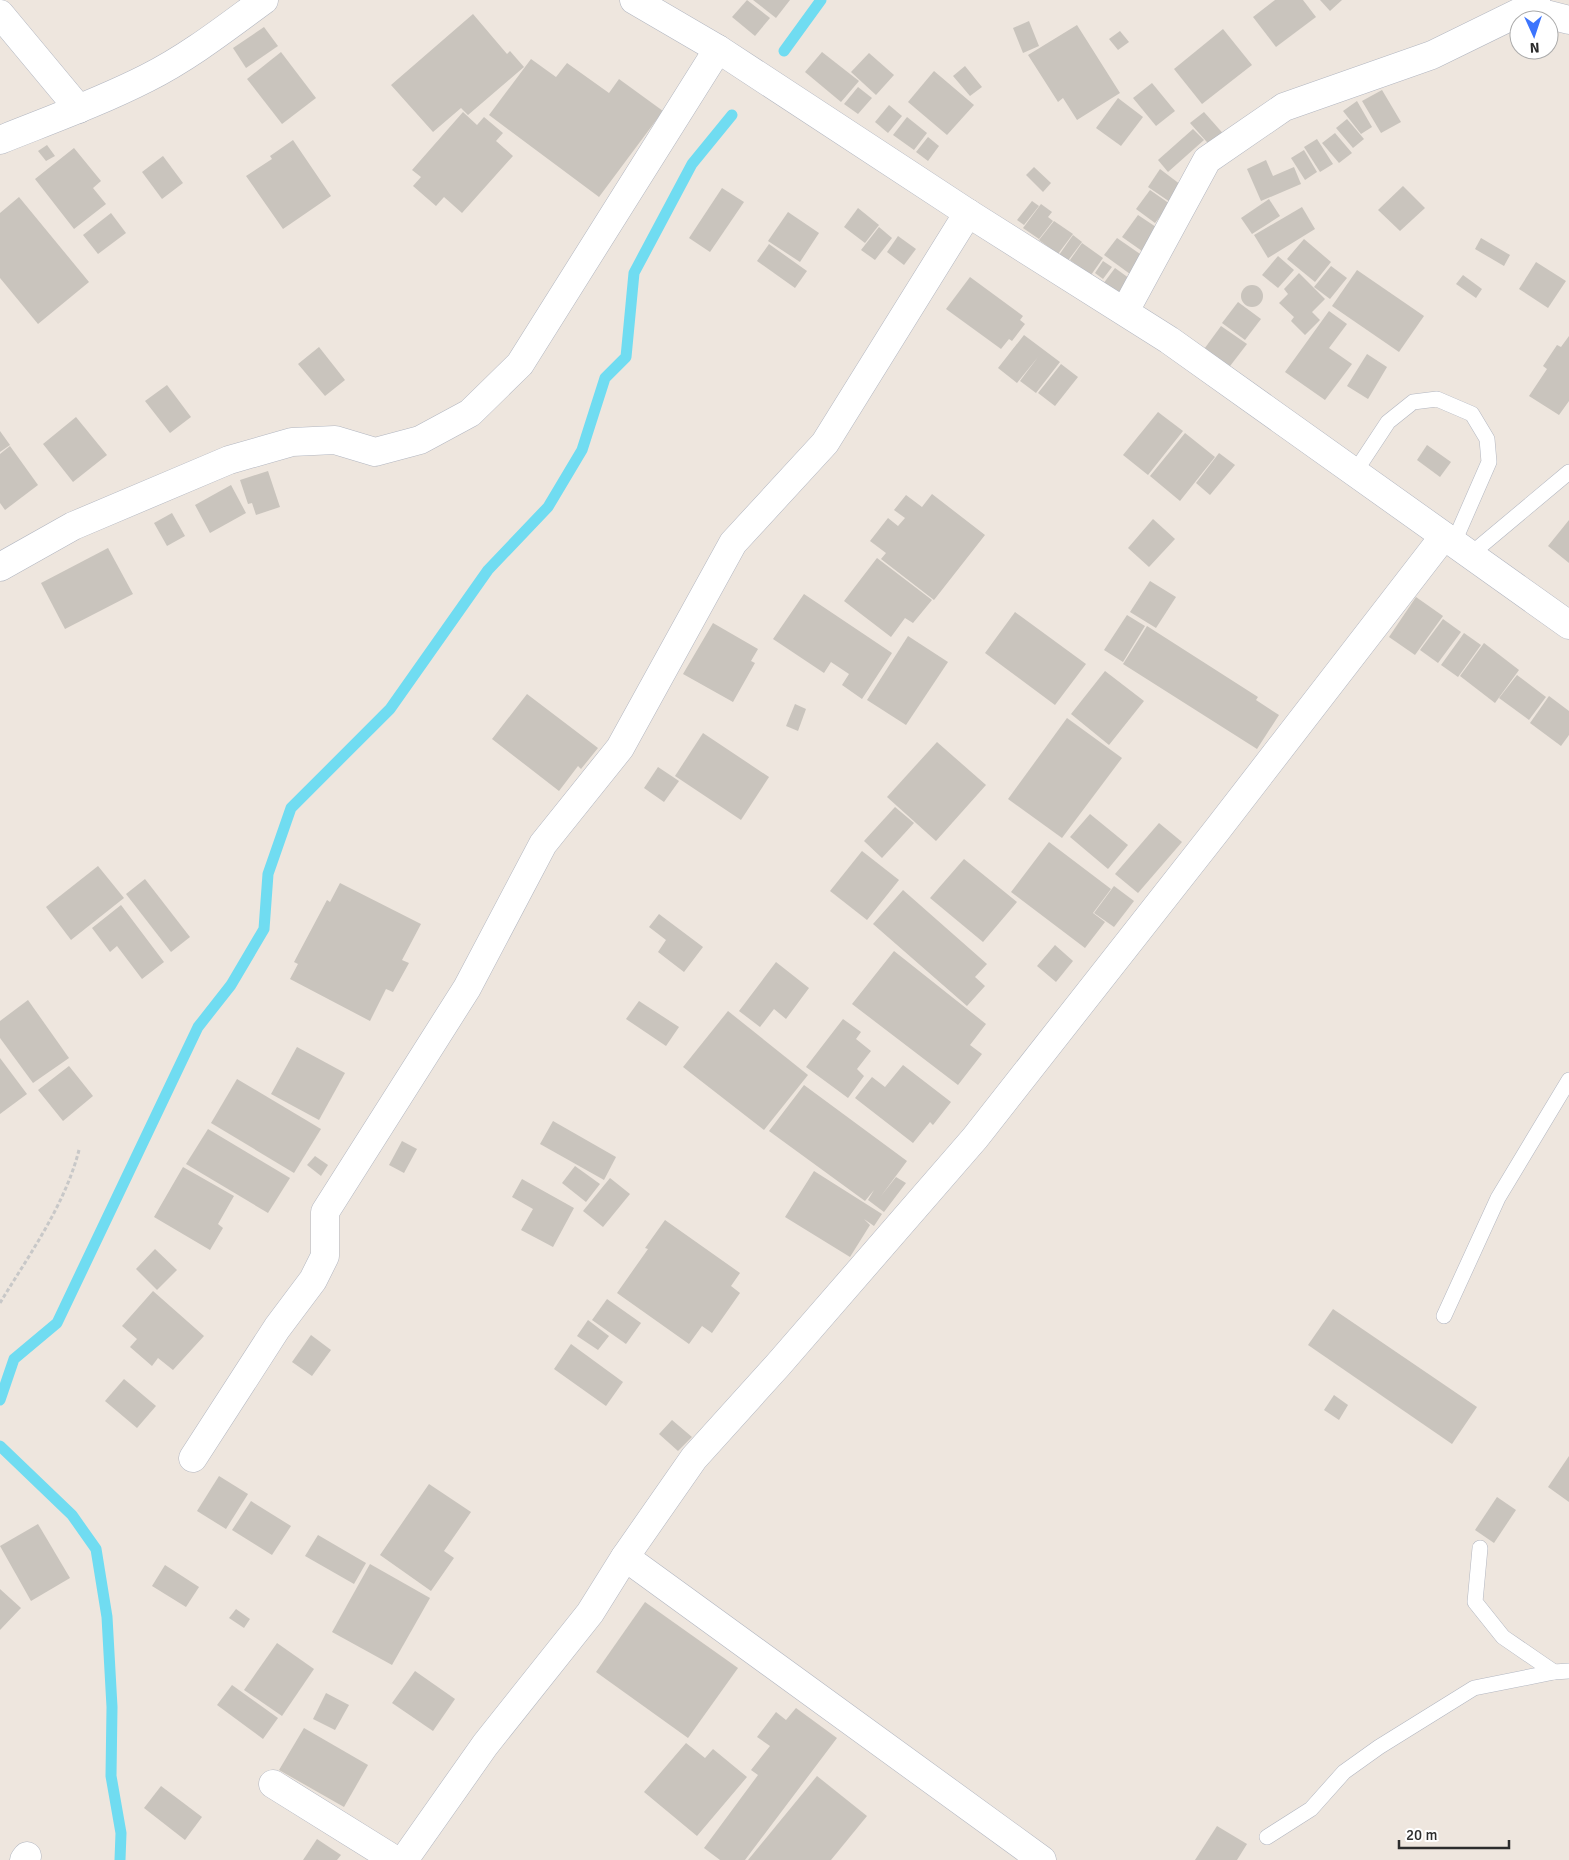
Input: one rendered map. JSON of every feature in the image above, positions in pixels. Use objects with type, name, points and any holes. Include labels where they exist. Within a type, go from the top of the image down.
[{"type":"street","points":[[0,140],[79,109],[149,77],[222,31],[264,0]]},
{"type":"street","points":[[634,0],[718,49],[968,213],[1169,340],[1569,624]]},
{"type":"street","points":[[1125,311],[1207,160],[1284,107],[1432,55],[1531,5],[1569,20]]},
{"type":"street","points":[[0,14],[79,109]]},
{"type":"street","points":[[0,567],[73,526],[229,460],[292,442],[335,440],[375,452],[420,440],[470,412],[520,364],[718,49]]},
{"type":"street","points":[[193,1458],[278,1328],[314,1280],[325,1256],[325,1212],[467,988],[543,844],[620,748],[733,543],[825,443],[968,213]]},
{"type":"street","points":[[404,1860],[485,1745],[590,1613],[625,1557],[694,1458],[778,1365],[975,1138],[1217,830],[1456,544]]},
{"type":"street","points":[[625,1557],[1042,1860]]},
{"type":"street","points":[[273,1784],[395,1860]]},
{"type":"lane","points":[[1355,472],[1388,422],[1413,402],[1437,398],[1472,414],[1487,439],[1490,462],[1456,544]]},
{"type":"lane","points":[[1456,544],[1569,472]]},
{"type":"lane","points":[[1444,1316],[1498,1198],[1569,1080]]},
{"type":"lane","points":[[1480,1548],[1475,1602],[1503,1637],[1554,1672]]},
{"type":"lane","points":[[1267,1837],[1311,1809],[1344,1772],[1379,1747],[1474,1688],[1554,1672],[1569,1671]]},
{"type":"path","points":[[0,1303],[33,1249],[73,1174],[79,1150]]},
{"type":"building","points":[[747,0],[770,18],[755,36],[732,17]]},
{"type":"building","points":[[753,0],[790,0],[776,18]]},
{"type":"building","points":[[1275,0],[1303,0],[1316,17],[1276,47],[1253,17]]},
{"type":"building","points":[[1320,0],[1342,0],[1330,11]]},
{"type":"building","points":[[473,14],[507,54],[510,51],[524,67],[468,115],[461,108],[433,132],[391,85]]},
{"type":"building","points":[[1029,21],[1039,46],[1023,53],[1013,28]]},
{"type":"building","points":[[1077,25],[1120,93],[1077,120],[1063,98],[1058,102],[1028,55]]},
{"type":"building","points":[[264,27],[278,46],[246,68],[233,48]]},
{"type":"building","points":[[1223,29],[1252,65],[1202,104],[1174,69]]},
{"type":"building","points":[[1120,31],[1129,42],[1118,50],[1109,39]]},
{"type":"building","points":[[281,52],[316,98],[282,124],[247,79]]},
{"type":"building","points":[[822,52],[859,81],[841,102],[805,72]]},
{"type":"building","points":[[869,53],[894,75],[876,95],[851,72]]},
{"type":"building","points":[[531,59],[556,77],[567,63],[609,93],[619,79],[663,111],[599,197],[489,115]]},
{"type":"building","points":[[965,66],[982,87],[970,96],[953,76]]},
{"type":"building","points":[[934,71],[974,105],[947,135],[908,102]]},
{"type":"building","points":[[1152,83],[1175,111],[1156,126],[1133,98]]},
{"type":"building","points":[[858,87],[872,98],[858,114],[844,104]]},
{"type":"building","points":[[1382,90],[1401,122],[1381,133],[1362,101]]},
{"type":"building","points":[[1118,98],[1143,117],[1121,146],[1096,128]]},
{"type":"building","points":[[1357,101],[1372,127],[1361,134],[1343,111]]},
{"type":"building","points":[[889,105],[902,116],[888,133],[875,122]]},
{"type":"building","points":[[463,112],[477,125],[484,117],[503,133],[496,141],[513,156],[462,213],[444,197],[436,206],[413,186],[421,177],[412,170]]},
{"type":"building","points":[[1204,112],[1227,138],[1214,150],[1190,123]]},
{"type":"building","points":[[907,117],[927,133],[914,150],[893,135]]},
{"type":"building","points":[[1347,119],[1364,139],[1353,148],[1336,128]]},
{"type":"building","points":[[1193,129],[1204,140],[1168,172],[1158,160]]},
{"type":"building","points":[[1335,133],[1352,153],[1339,163],[1322,143]]},
{"type":"building","points":[[928,137],[939,146],[928,161],[916,152]]},
{"type":"building","points":[[1317,139],[1333,164],[1320,172],[1304,147]]},
{"type":"building","points":[[293,140],[331,196],[283,229],[246,176],[272,159],[270,156]]},
{"type":"building","points":[[47,145],[55,156],[46,161],[38,151]]},
{"type":"building","points":[[74,148],[101,181],[93,188],[106,204],[74,229],[35,179]]},
{"type":"building","points":[[1304,150],[1317,172],[1305,180],[1291,158]]},
{"type":"building","points":[[163,156],[183,183],[162,199],[142,172]]},
{"type":"building","points":[[1266,160],[1273,176],[1294,167],[1301,184],[1261,201],[1247,169]]},
{"type":"building","points":[[1034,167],[1051,183],[1043,192],[1026,175]]},
{"type":"building","points":[[1160,169],[1185,188],[1173,204],[1148,187]]},
{"type":"building","points":[[1403,186],[1425,208],[1400,231],[1378,210]]},
{"type":"building","points":[[722,188],[744,202],[710,252],[689,238]]},
{"type":"building","points":[[1150,190],[1170,204],[1155,223],[1136,209]]},
{"type":"building","points":[[19,197],[89,282],[38,324],[0,278],[0,213]]},
{"type":"building","points":[[1269,199],[1280,216],[1252,234],[1241,218]]},
{"type":"building","points":[[1032,201],[1039,206],[1024,225],[1017,220]]},
{"type":"building","points":[[1041,204],[1052,212],[1048,217],[1053,221],[1039,239],[1023,228]]},
{"type":"building","points":[[1302,207],[1315,229],[1268,258],[1254,235]]},
{"type":"building","points":[[858,208],[879,225],[865,243],[844,227]]},
{"type":"building","points":[[788,212],[819,233],[800,262],[768,241]]},
{"type":"building","points":[[111,213],[126,233],[98,254],[83,235]]},
{"type":"building","points":[[1138,215],[1159,229],[1142,251],[1122,237]]},
{"type":"building","points":[[1054,221],[1073,234],[1058,254],[1039,240]]},
{"type":"building","points":[[879,227],[892,238],[875,260],[861,250]]},
{"type":"building","points":[[1073,235],[1082,242],[1067,262],[1059,255]]},
{"type":"building","points":[[898,236],[916,249],[904,265],[887,252]]},
{"type":"building","points":[[1117,238],[1143,256],[1130,274],[1104,255]]},
{"type":"building","points":[[1481,238],[1510,255],[1504,266],[1475,249]]},
{"type":"building","points":[[1304,239],[1331,262],[1315,282],[1287,259]]},
{"type":"building","points":[[1082,243],[1103,258],[1091,275],[1070,260]]},
{"type":"building","points":[[769,244],[807,271],[795,288],[757,261]]},
{"type":"building","points":[[1278,256],[1294,270],[1278,288],[1262,275]]},
{"type":"building","points":[[1103,261],[1112,267],[1103,279],[1095,273]]},
{"type":"building","points":[[1536,262],[1566,281],[1548,308],[1519,289]]},
{"type":"building","points":[[1331,266],[1347,278],[1330,299],[1314,287]]},
{"type":"building","points":[[1115,268],[1133,281],[1122,297],[1103,284]]},
{"type":"building","points":[[1357,270],[1424,316],[1399,352],[1332,306]]},
{"type":"building","points":[[1299,273],[1325,299],[1312,312],[1320,320],[1305,335],[1291,321],[1294,317],[1279,303],[1288,294],[1284,289]]},
{"type":"building","points":[[1463,275],[1482,289],[1476,298],[1456,284]]},
{"type":"building","points":[[970,277],[1023,316],[1020,320],[1025,324],[1012,341],[1009,339],[1001,349],[946,309]]},
{"type":"building","points":[[1252,285],[1260,288],[1263,296],[1260,304],[1252,307],[1244,304],[1241,296],[1244,288]]},
{"type":"building","points":[[1238,302],[1261,319],[1245,340],[1222,323]]},
{"type":"building","points":[[1329,311],[1347,324],[1329,348],[1352,364],[1325,400],[1285,372]]},
{"type":"building","points":[[1221,326],[1247,344],[1227,370],[1202,352]]},
{"type":"building","points":[[1024,335],[1060,362],[1036,393],[1020,381],[1038,357],[1017,383],[998,368]]},
{"type":"building","points":[[1569,336],[1569,401],[1559,415],[1529,396],[1547,369],[1543,366],[1557,345],[1561,347]]},
{"type":"building","points":[[319,347],[345,380],[325,396],[298,364]]},
{"type":"building","points":[[1367,354],[1387,367],[1368,399],[1347,386]]},
{"type":"building","points":[[1061,364],[1078,377],[1055,406],[1038,393]]},
{"type":"building","points":[[167,385],[191,417],[170,433],[145,401]]},
{"type":"building","points":[[1158,412],[1183,431],[1148,475],[1123,455]]},
{"type":"building","points":[[76,417],[107,455],[73,482],[43,444]]},
{"type":"building","points":[[0,431],[10,445],[0,452]]},
{"type":"building","points":[[1185,433],[1215,457],[1180,501],[1150,476]]},
{"type":"building","points":[[1427,445],[1451,462],[1440,477],[1417,460]]},
{"type":"building","points":[[10,446],[38,485],[5,510],[0,503],[0,454]]},
{"type":"building","points":[[1219,453],[1235,465],[1210,495],[1196,483]]},
{"type":"building","points":[[268,471],[280,507],[256,515],[252,503],[248,504],[240,480]]},
{"type":"building","points":[[231,485],[246,513],[210,533],[195,505]]},
{"type":"building","points":[[932,494],[985,535],[934,600],[881,559],[886,553],[870,541],[888,518],[898,526],[905,518],[894,510],[906,495],[922,507]]},
{"type":"building","points":[[172,513],[185,536],[167,546],[154,523]]},
{"type":"building","points":[[1153,519],[1175,539],[1149,567],[1128,548]]},
{"type":"building","points":[[1569,520],[1569,563],[1548,546]]},
{"type":"building","points":[[108,548],[133,594],[65,629],[41,583]]},
{"type":"building","points":[[877,558],[932,600],[913,623],[905,618],[891,637],[844,601]]},
{"type":"building","points":[[1150,581],[1176,597],[1156,628],[1130,612]]},
{"type":"building","points":[[804,594],[892,653],[862,699],[842,685],[849,674],[831,662],[824,673],[773,639]]},
{"type":"building","points":[[1416,597],[1443,616],[1415,655],[1389,637]]},
{"type":"building","points":[[1015,612],[1086,664],[1055,705],[985,653]]},
{"type":"building","points":[[1127,615],[1145,626],[1123,662],[1104,650]]},
{"type":"building","points":[[1443,619],[1461,632],[1438,663],[1420,650]]},
{"type":"building","points":[[713,623],[758,649],[751,661],[755,663],[733,702],[683,674]]},
{"type":"building","points":[[1147,626],[1258,697],[1256,700],[1279,715],[1257,749],[1123,664]]},
{"type":"building","points":[[1464,633],[1481,645],[1458,677],[1441,665]]},
{"type":"building","points":[[908,636],[948,662],[906,725],[867,700]]},
{"type":"building","points":[[1484,643],[1519,670],[1495,703],[1460,676]]},
{"type":"building","points":[[1105,671],[1144,701],[1109,745],[1071,714]]},
{"type":"building","points":[[1517,675],[1546,697],[1529,720],[1499,698]]},
{"type":"building","points":[[527,694],[598,748],[581,769],[578,766],[559,791],[492,739]]},
{"type":"building","points":[[1549,696],[1569,711],[1569,735],[1561,746],[1530,723]]},
{"type":"building","points":[[795,704],[806,709],[798,731],[786,726]]},
{"type":"building","points":[[1067,718],[1122,758],[1062,838],[1008,799]]},
{"type":"building","points":[[703,733],[769,777],[741,820],[675,776]]},
{"type":"building","points":[[937,742],[986,785],[936,841],[887,797]]},
{"type":"building","points":[[658,767],[679,781],[664,802],[644,788]]},
{"type":"building","points":[[895,807],[914,823],[882,858],[864,841]]},
{"type":"building","points":[[1090,814],[1128,845],[1108,869],[1070,837]]},
{"type":"building","points":[[1159,823],[1182,842],[1138,893],[1115,874]]},
{"type":"building","points":[[1049,842],[1111,889],[1093,913],[1105,922],[1085,948],[1011,892]]},
{"type":"building","points":[[862,851],[899,880],[867,920],[830,891]]},
{"type":"building","points":[[964,859],[1017,902],[983,942],[930,898]]},
{"type":"building","points":[[98,866],[124,898],[71,940],[46,907]]},
{"type":"building","points":[[145,879],[190,937],[171,952],[126,894]]},
{"type":"building","points":[[340,883],[421,924],[402,960],[409,963],[393,992],[386,989],[370,1021],[290,979],[298,964],[294,962],[327,900],[330,902]]},
{"type":"building","points":[[1114,886],[1134,901],[1114,927],[1094,913]]},
{"type":"building","points":[[903,890],[987,964],[975,977],[985,986],[967,1006],[873,924]]},
{"type":"building","points":[[121,905],[164,962],[142,979],[117,946],[110,952],[92,928]]},
{"type":"building","points":[[659,914],[703,947],[684,972],[658,952],[666,940],[649,927]]},
{"type":"building","points":[[1055,945],[1073,961],[1056,982],[1037,966]]},
{"type":"building","points":[[894,951],[986,1024],[970,1045],[982,1054],[958,1085],[852,1004]]},
{"type":"building","points":[[776,962],[809,988],[786,1019],[774,1009],[760,1027],[739,1011]]},
{"type":"building","points":[[28,1000],[69,1058],[33,1083],[0,1038],[0,1021]]},
{"type":"building","points":[[639,1001],[679,1027],[666,1046],[626,1019]]},
{"type":"building","points":[[728,1011],[808,1075],[764,1130],[683,1067]]},
{"type":"building","points":[[843,1019],[861,1032],[856,1039],[871,1051],[857,1069],[864,1076],[848,1098],[806,1067]]},
{"type":"building","points":[[297,1047],[345,1073],[319,1120],[271,1094]]},
{"type":"building","points":[[0,1058],[27,1094],[0,1114]]},
{"type":"building","points":[[903,1065],[951,1102],[933,1125],[930,1122],[913,1143],[855,1098],[872,1077],[885,1087]]},
{"type":"building","points":[[69,1066],[93,1096],[63,1121],[38,1090]]},
{"type":"building","points":[[237,1079],[321,1129],[294,1173],[211,1123]]},
{"type":"building","points":[[804,1085],[907,1161],[881,1196],[896,1177],[906,1183],[884,1212],[868,1200],[874,1190],[865,1201],[769,1131]]},
{"type":"building","points":[[553,1121],[616,1157],[604,1180],[540,1144]]},
{"type":"building","points":[[208,1129],[290,1178],[268,1213],[186,1164]]},
{"type":"building","points":[[402,1141],[417,1149],[404,1173],[389,1165]]},
{"type":"building","points":[[315,1156],[328,1165],[321,1176],[307,1165]]},
{"type":"building","points":[[575,1166],[600,1184],[586,1202],[562,1183]]},
{"type":"building","points":[[183,1167],[234,1196],[218,1224],[223,1228],[210,1250],[154,1217]]},
{"type":"building","points":[[814,1171],[882,1214],[874,1226],[864,1219],[870,1225],[850,1257],[785,1217]]},
{"type":"building","points":[[610,1178],[630,1194],[603,1227],[583,1211]]},
{"type":"building","points":[[522,1179],[574,1208],[553,1247],[521,1230],[533,1209],[512,1197]]},
{"type":"building","points":[[665,1220],[740,1273],[731,1286],[740,1293],[712,1333],[702,1326],[689,1344],[617,1293],[648,1249],[645,1248]]},
{"type":"building","points":[[155,1249],[177,1270],[157,1290],[136,1269]]},
{"type":"building","points":[[153,1291],[204,1336],[173,1370],[158,1358],[152,1366],[130,1347],[137,1339],[122,1326]]},
{"type":"building","points":[[607,1299],[641,1323],[626,1344],[592,1320]]},
{"type":"building","points":[[1333,1309],[1477,1407],[1452,1444],[1308,1345]]},
{"type":"building","points":[[588,1320],[609,1336],[598,1350],[577,1336]]},
{"type":"building","points":[[311,1335],[331,1350],[312,1376],[292,1362]]},
{"type":"building","points":[[571,1344],[623,1382],[606,1406],[554,1369]]},
{"type":"building","points":[[124,1379],[156,1406],[137,1428],[105,1401]]},
{"type":"building","points":[[1334,1395],[1348,1405],[1339,1420],[1324,1410]]},
{"type":"building","points":[[672,1420],[692,1437],[678,1451],[659,1434]]},
{"type":"building","points":[[1569,1456],[1569,1502],[1548,1487]]},
{"type":"building","points":[[219,1476],[248,1494],[226,1529],[197,1511]]},
{"type":"building","points":[[429,1484],[471,1512],[444,1551],[454,1558],[431,1591],[380,1555]]},
{"type":"building","points":[[1497,1497],[1516,1510],[1494,1543],[1475,1530]]},
{"type":"building","points":[[251,1501],[291,1526],[272,1555],[232,1530]]},
{"type":"building","points":[[38,1524],[70,1578],[31,1601],[0,1546]]},
{"type":"building","points":[[318,1535],[366,1563],[354,1584],[305,1556]]},
{"type":"building","points":[[370,1564],[430,1598],[392,1665],[332,1632]]},
{"type":"building","points":[[165,1565],[199,1587],[186,1607],[152,1586]]},
{"type":"building","points":[[0,1589],[21,1608],[0,1630]]},
{"type":"building","points":[[645,1602],[738,1668],[688,1738],[596,1672]]},
{"type":"building","points":[[236,1609],[250,1619],[244,1628],[229,1618]]},
{"type":"building","points":[[277,1643],[314,1669],[282,1716],[244,1690]]},
{"type":"building","points":[[415,1671],[455,1699],[433,1731],[392,1703]]},
{"type":"building","points":[[232,1685],[278,1718],[263,1739],[217,1705]]},
{"type":"building","points":[[326,1693],[349,1705],[335,1730],[313,1719]]},
{"type":"building","points":[[796,1708],[837,1738],[745,1860],[720,1860],[704,1848],[758,1775],[751,1770],[770,1746],[757,1737],[776,1712],[786,1720]]},
{"type":"building","points":[[304,1728],[368,1765],[344,1807],[279,1770]]},
{"type":"building","points":[[686,1743],[705,1758],[713,1749],[747,1777],[697,1836],[644,1792]]},
{"type":"building","points":[[817,1776],[867,1816],[831,1860],[748,1860]]},
{"type":"building","points":[[161,1786],[202,1817],[185,1840],[144,1808]]},
{"type":"building","points":[[1217,1826],[1247,1844],[1237,1860],[1195,1860]]},
{"type":"building","points":[[317,1839],[341,1855],[337,1860],[303,1860]]},
{"type":"waterway","points":[[784,51],[821,0]]},
{"type":"waterway","points":[[0,1400],[14,1359],[57,1323],[198,1027],[231,985],[264,929],[268,874],[291,808],[390,709],[488,570],[548,507],[582,450],[605,378],[626,357],[634,273],[692,164],[732,115]]},
{"type":"waterway","points":[[0,1446],[72,1515],[96,1549],[107,1617],[112,1707],[111,1776],[121,1833],[120,1860]]}]
